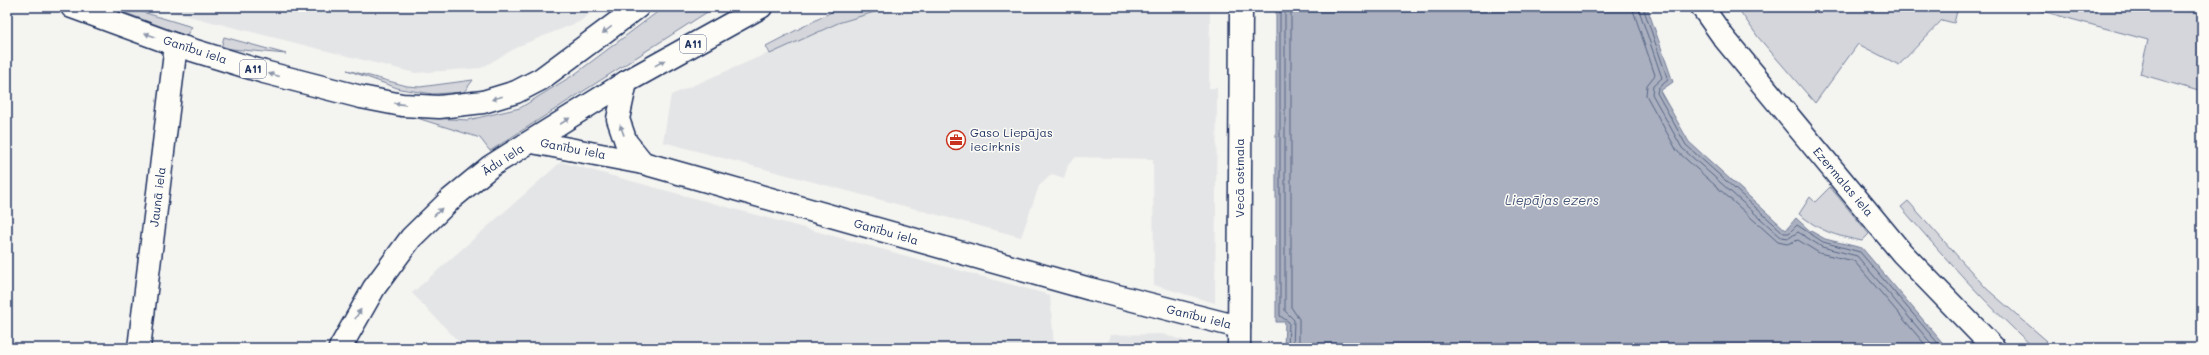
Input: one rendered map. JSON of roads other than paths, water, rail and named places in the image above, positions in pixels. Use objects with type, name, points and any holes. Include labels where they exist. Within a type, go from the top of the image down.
[{"type":"main road","name":"Ganību iela","points":[[72,7],[105,13],[176,45],[264,72],[361,97],[402,105],[439,107],[483,102],[516,92],[535,82],[638,7]]},
{"type":"main road","name":"Ādu iela","points":[[340,348],[374,288],[411,238],[451,199],[491,166],[532,142],[626,82],[761,7]]},
{"type":"main road","name":"Vecā ostmala","points":[[1239,338],[1241,7]]},
{"type":"main road","name":"Ezermalas iela","points":[[1702,7],[1724,38],[1902,253],[1994,348]]},
{"type":"main road","name":"Jaunā iela","points":[[139,348],[176,45]]},
{"type":"main road","points":[[626,82],[618,119],[626,142],[642,163]]},
{"type":"main road","name":"Ganību iela","points":[[532,142],[642,163],[1090,289],[1239,338]]},
{"type":"water","name":"Liepājas ezers","points":[[1276,7],[1647,7],[1673,82],[1660,91],[1689,142],[1786,230],[1796,218],[1809,230],[1825,239],[1862,248],[1947,348],[1284,348],[1285,322],[1276,322]]},
{"type":"place","name":"Gaso Liepājas iecirknis","points":[[956,140]]}]
